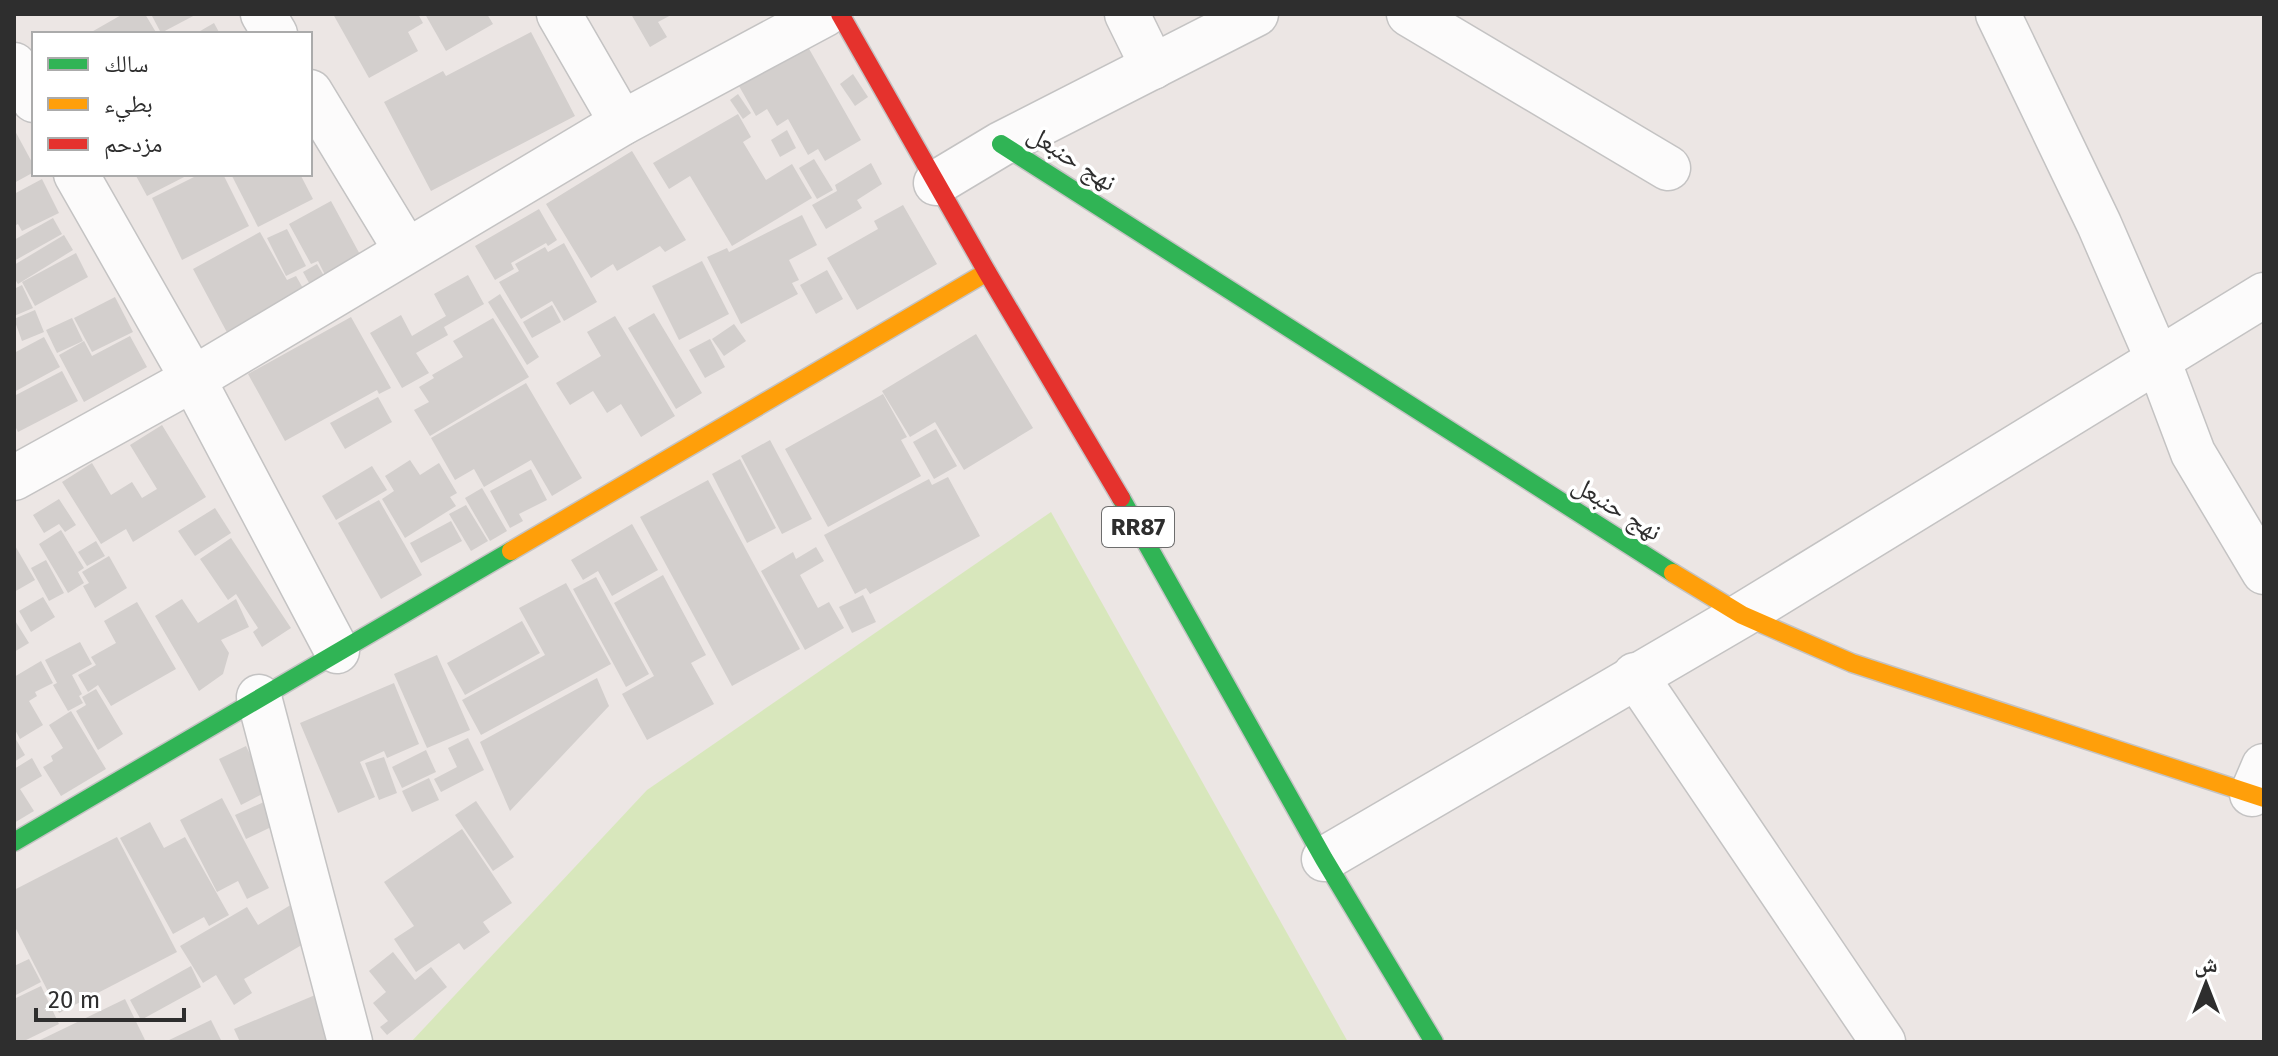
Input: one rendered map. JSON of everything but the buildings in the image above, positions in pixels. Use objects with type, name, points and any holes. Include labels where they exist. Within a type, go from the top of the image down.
[{"type":"street","points":[[263,14],[274,32]]},
{"type":"street","points":[[559,14],[622,123]]},
{"type":"street","points":[[14,478],[193,379],[622,123],[825,14]]},
{"type":"street","name":"RR87","points":[[840,14],[987,272],[1140,530],[1324,859],[1434,1042]]},
{"type":"street","points":[[1127,14],[1153,67]]},
{"type":"street","points":[[936,183],[1001,144],[1256,14]]},
{"type":"street","points":[[1409,14],[1668,168]]},
{"type":"street","points":[[1998,14],[2099,224],[2158,360],[2193,453],[2264,572]]},
{"type":"street","points":[[14,65],[32,96]]},
{"type":"street","points":[[312,95],[406,250]]},
{"type":"street","name":"نهج حنبعل","points":[[1001,144],[1594,525],[1742,615],[1852,663],[2260,786]]},
{"type":"street","points":[[77,176],[193,379],[337,651]]},
{"type":"street","points":[[14,842],[987,272]]},
{"type":"street","points":[[1324,859],[1742,615],[2264,295]]},
{"type":"street","points":[[1635,675],[1883,1042]]},
{"type":"street","points":[[259,697],[350,1042]]},
{"type":"green space","points":[[1051,512],[1348,1042],[411,1042],[647,790]]},
{"type":"traffic: fast","points":[[1001,144],[1673,573]]},
{"type":"traffic: fast","points":[[1121,498],[1324,859],[1434,1042]]},
{"type":"traffic: fast","points":[[14,842],[511,551]]},
{"type":"traffic: slow","points":[[511,551],[987,272]]},
{"type":"traffic: slow","points":[[1673,573],[1742,615],[1852,663],[2264,798]]},
{"type":"traffic: jam","points":[[840,14],[987,272],[1121,498]]}]
